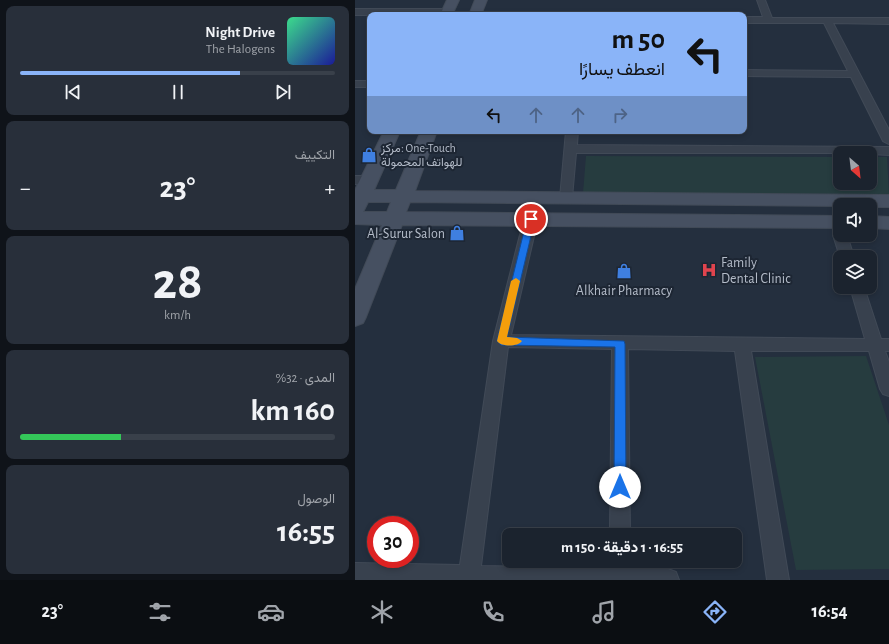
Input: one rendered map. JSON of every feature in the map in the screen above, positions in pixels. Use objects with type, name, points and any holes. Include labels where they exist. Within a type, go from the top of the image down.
[{"type":"street","points":[[447,12],[453,0]]},
{"type":"street","points":[[476,12],[481,0]]},
{"type":"street","points":[[761,0],[768,20]]},
{"type":"street","points":[[355,12],[367,12]]},
{"type":"street","points":[[747,20],[889,21]]},
{"type":"street","points":[[827,20],[889,141]]},
{"type":"street","points":[[747,73],[855,74]]},
{"type":"street","points":[[355,84],[367,84]]},
{"type":"street","points":[[390,134],[360,191],[403,197],[889,201]]},
{"type":"street","points":[[355,317],[428,134]]},
{"type":"street","points":[[566,198],[571,134]]},
{"type":"street","points":[[570,150],[889,151]]},
{"type":"street","points":[[780,200],[791,210],[791,216],[788,222]]},
{"type":"street","points":[[821,200],[816,208],[821,218],[833,225]]},
{"type":"street","points":[[355,218],[788,222],[833,227]]},
{"type":"street","points":[[469,576],[501,341],[531,219]]},
{"type":"street","points":[[877,222],[889,223]]},
{"type":"street","points":[[860,294],[882,345],[889,389]]},
{"type":"street","points":[[501,341],[742,346],[882,345]]},
{"type":"street","points":[[620,344],[620,528]]},
{"type":"street","points":[[742,346],[778,580]]},
{"type":"street","points":[[355,574],[469,576],[619,569],[668,580]]},
{"type":"green space","points":[[586,156],[833,157],[833,190],[877,190],[877,157],[887,157],[889,194],[583,193]]},
{"type":"green space","points":[[866,356],[889,425],[889,569],[796,570],[755,357]]},
{"type":"slow traffic","points":[[516,281],[501,341],[517,341]]},
{"type":"place","name":"مركز: One-Touch للهواتف المحمولة","points":[[369,155]]},
{"type":"place","name":"Al-Surur Salon","points":[[457,233]]},
{"type":"place","name":"Family Dental Clinic","points":[[709,270]]},
{"type":"place","name":"Alkhair Pharmacy","points":[[624,271]]},
{"type":"route","points":[[531,219],[501,341],[620,344],[620,487]]}]
